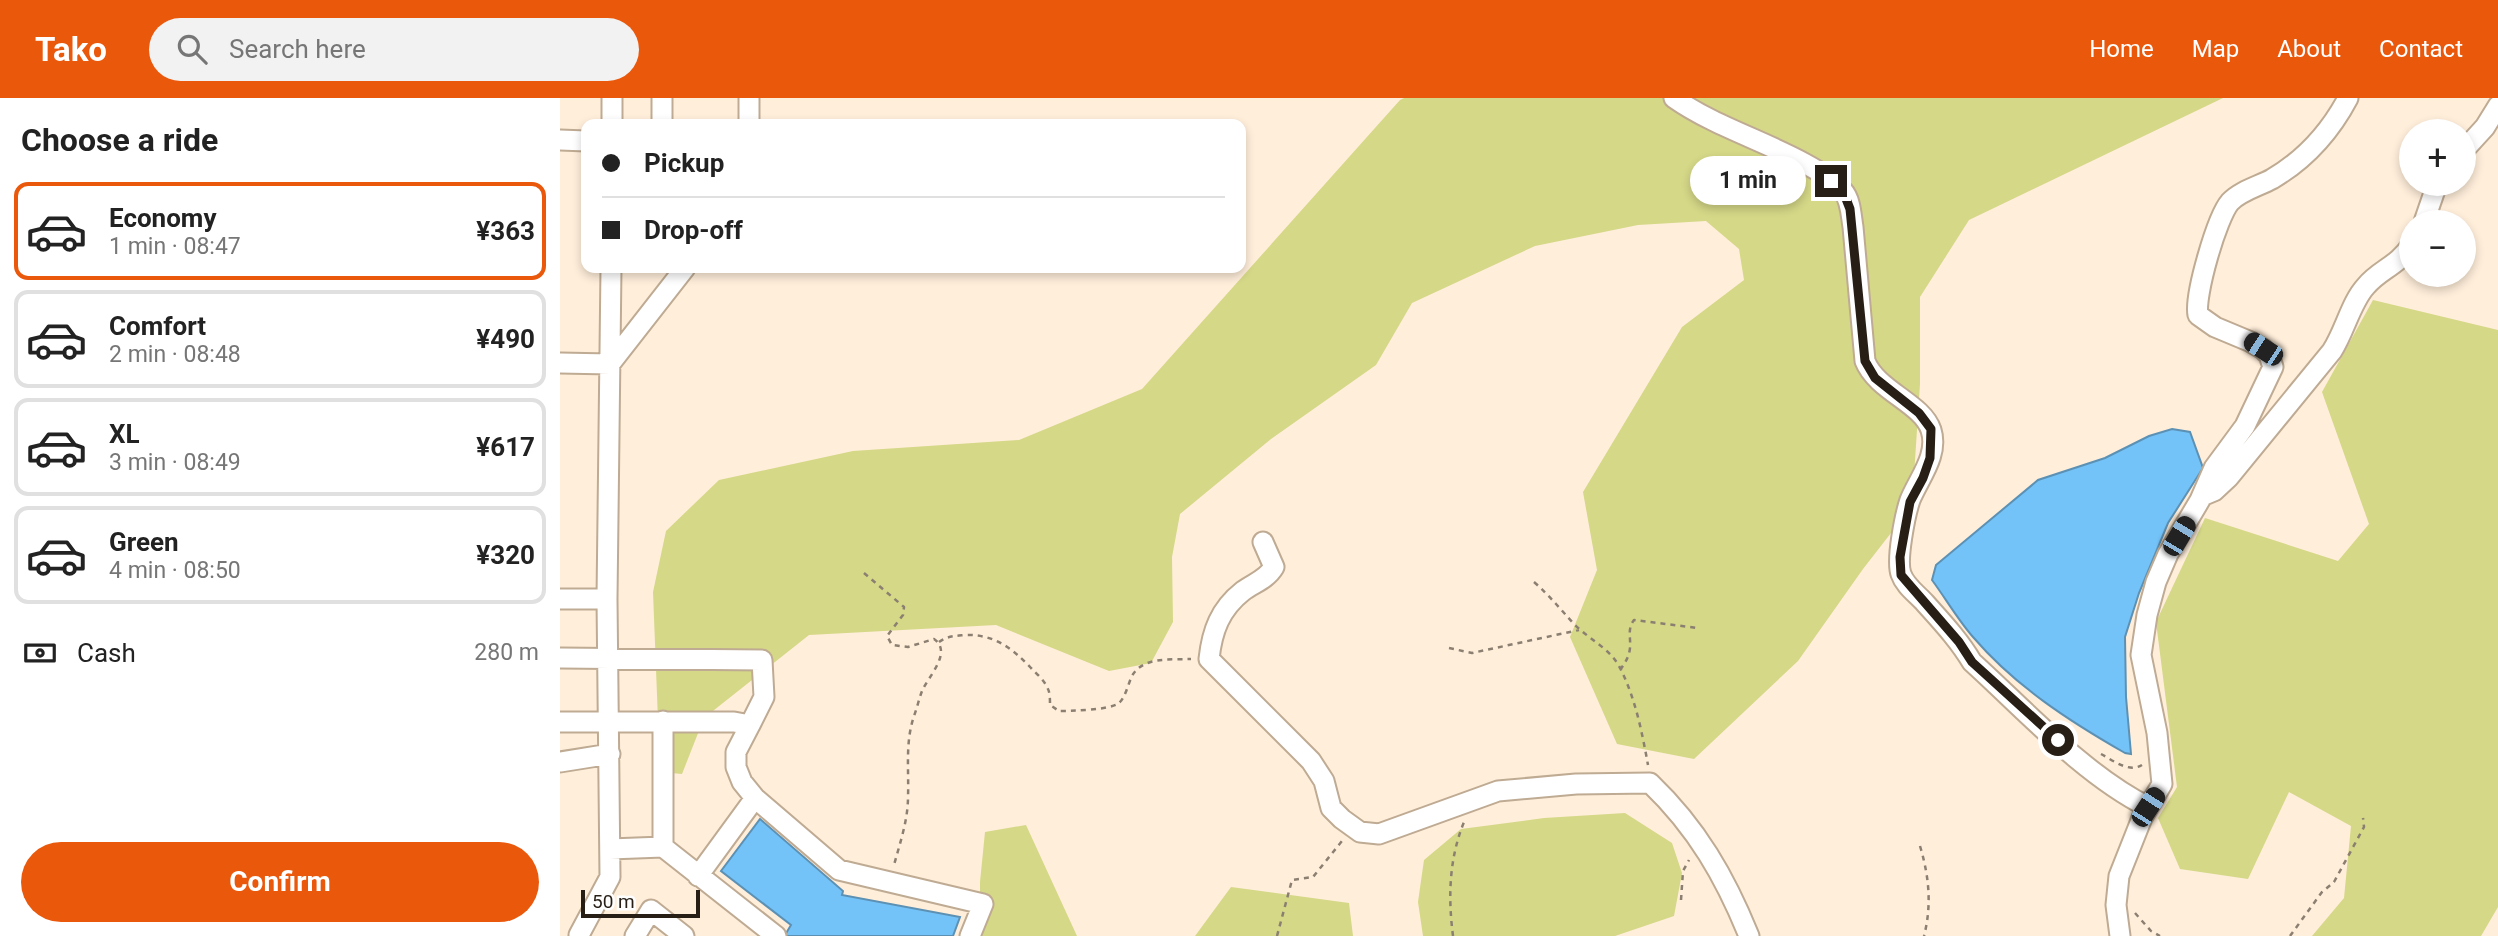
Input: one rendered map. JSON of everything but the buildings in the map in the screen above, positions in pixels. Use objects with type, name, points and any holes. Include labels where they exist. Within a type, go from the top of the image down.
[{"type":"street","points":[[612,98],[612,119]]},
{"type":"street","points":[[662,98],[663,119]]},
{"type":"street","points":[[749,98],[749,119]]},
{"type":"street","points":[[1674,98],[1713,120],[1808,165],[1843,191],[1853,227],[1865,361],[1875,378],[1926,420],[1932,439],[1930,458],[1910,502],[1900,557],[1901,575],[1959,642],[1972,662],[2100,777],[2125,796],[2148,807]]},
{"type":"street","points":[[2120,936],[2116,905],[2119,876],[2148,807],[2162,784],[2157,733],[2141,655],[2143,634],[2161,568],[2202,496],[2214,468],[2245,426],[2273,367],[2269,355],[2263,349],[2215,327],[2198,315],[2197,302],[2219,222],[2230,201],[2273,178],[2314,148],[2337,119],[2348,98]]},
{"type":"street","points":[[2476,137],[2498,106]]},
{"type":"street","points":[[560,140],[581,141]]},
{"type":"street","points":[[2202,496],[2214,491],[2229,477],[2332,351],[2344,331],[2356,299],[2367,283],[2399,259]]},
{"type":"street","points":[[579,936],[610,877],[607,599],[611,273]]},
{"type":"street","points":[[610,364],[681,273]]},
{"type":"street","points":[[560,363],[610,364]]},
{"type":"street","points":[[1263,542],[1274,567],[1221,614],[1211,643],[1209,659],[1311,761],[1324,781],[1331,808],[1352,828],[1378,834],[1498,791],[1576,784],[1650,783],[1690,827],[1708,852],[1729,888],[1749,936]]},
{"type":"street","points":[[560,599],[607,599]]},
{"type":"street","points":[[560,658],[762,660],[764,696],[736,752],[736,767],[742,782],[755,798],[839,870],[983,904],[970,936]]},
{"type":"street","points":[[663,721],[663,847]]},
{"type":"street","points":[[560,722],[734,722],[750,725]]},
{"type":"street","points":[[560,762],[610,754]]},
{"type":"street","points":[[698,876],[755,798]]},
{"type":"street","points":[[610,849],[663,847],[776,936]]},
{"type":"street","points":[[635,936],[651,910],[684,936]]},
{"type":"path","points":[[864,573],[904,607],[903,615],[887,636],[892,645],[908,647],[934,639],[939,642]]},
{"type":"path","points":[[1534,582],[1556,601],[1580,629],[1605,650],[1620,670],[1638,719],[1650,783]]},
{"type":"path","points":[[1620,670],[1628,659],[1630,626],[1634,620],[1698,628]]},
{"type":"path","points":[[1449,648],[1472,653],[1580,629]]},
{"type":"path","points":[[939,642],[945,638],[969,635],[1000,642],[1010,648],[1041,679],[1048,688],[1051,705],[1059,711],[1118,704],[1135,670],[1145,663],[1209,659]]},
{"type":"path","points":[[890,882],[907,810],[907,764],[912,723],[923,688],[940,659],[939,642]]},
{"type":"path","points":[[2096,750],[2129,768],[2140,767],[2144,759]]},
{"type":"path","points":[[1453,936],[1448,896],[1450,873],[1467,817],[1483,797]]},
{"type":"path","points":[[2290,936],[2322,892],[2334,882],[2364,828],[2363,818]]},
{"type":"path","points":[[1277,936],[1292,880],[1313,877],[1352,828]]},
{"type":"path","points":[[1920,846],[1925,863],[1929,900],[1924,936]]},
{"type":"path","points":[[1681,900],[1685,864],[1708,852]]},
{"type":"path","points":[[2133,910],[2151,932],[2160,936]]},
{"type":"green space","points":[[2223,98],[1969,220],[1920,297],[1920,384],[1912,506],[1863,569],[1798,661],[1694,759],[1617,744],[1570,637],[1597,570],[1583,492],[1682,327],[1744,280],[1739,249],[1706,221],[1638,225],[1535,246],[1412,303],[1376,365],[1271,439],[1180,514],[1172,557],[1173,622],[1151,663],[1109,671],[996,625],[809,635],[704,718],[682,774],[660,772],[653,592],[666,531],[719,480],[853,451],[1019,440],[1142,389],[1400,100]]},
{"type":"green space","points":[[2373,300],[2498,330],[2498,907],[2481,936],[2312,936],[2344,898],[2351,826],[2289,792],[2248,879],[2180,869],[2158,818],[2177,787],[2156,622],[2205,518],[2338,561],[2369,524],[2322,392]]},
{"type":"green space","points":[[1625,813],[1672,843],[1682,873],[1674,916],[1615,936],[1423,936],[1418,902],[1424,860],[1461,829],[1544,818]]},
{"type":"green space","points":[[1026,825],[1077,936],[980,936],[980,882],[985,832]]},
{"type":"green space","points":[[1231,887],[1349,903],[1353,936],[1195,936]]},
{"type":"water","points":[[2172,429],[2190,432],[2203,468],[2168,523],[2139,593],[2125,637],[2131,754],[2125,753],[2063,715],[2025,687],[1989,655],[1932,580],[1936,565],[2038,480],[2105,458],[2149,436]]},
{"type":"water","points":[[760,819],[843,891],[842,895],[960,917],[953,936],[785,935],[791,925],[721,871]]},
{"type":"route","points":[[1831,181],[1847,196],[1850,209],[1861,341],[1868,370],[1919,413],[1931,429],[1930,458],[1910,502],[1900,557],[1901,575],[1959,642],[1972,662],[2058,740]]}]
